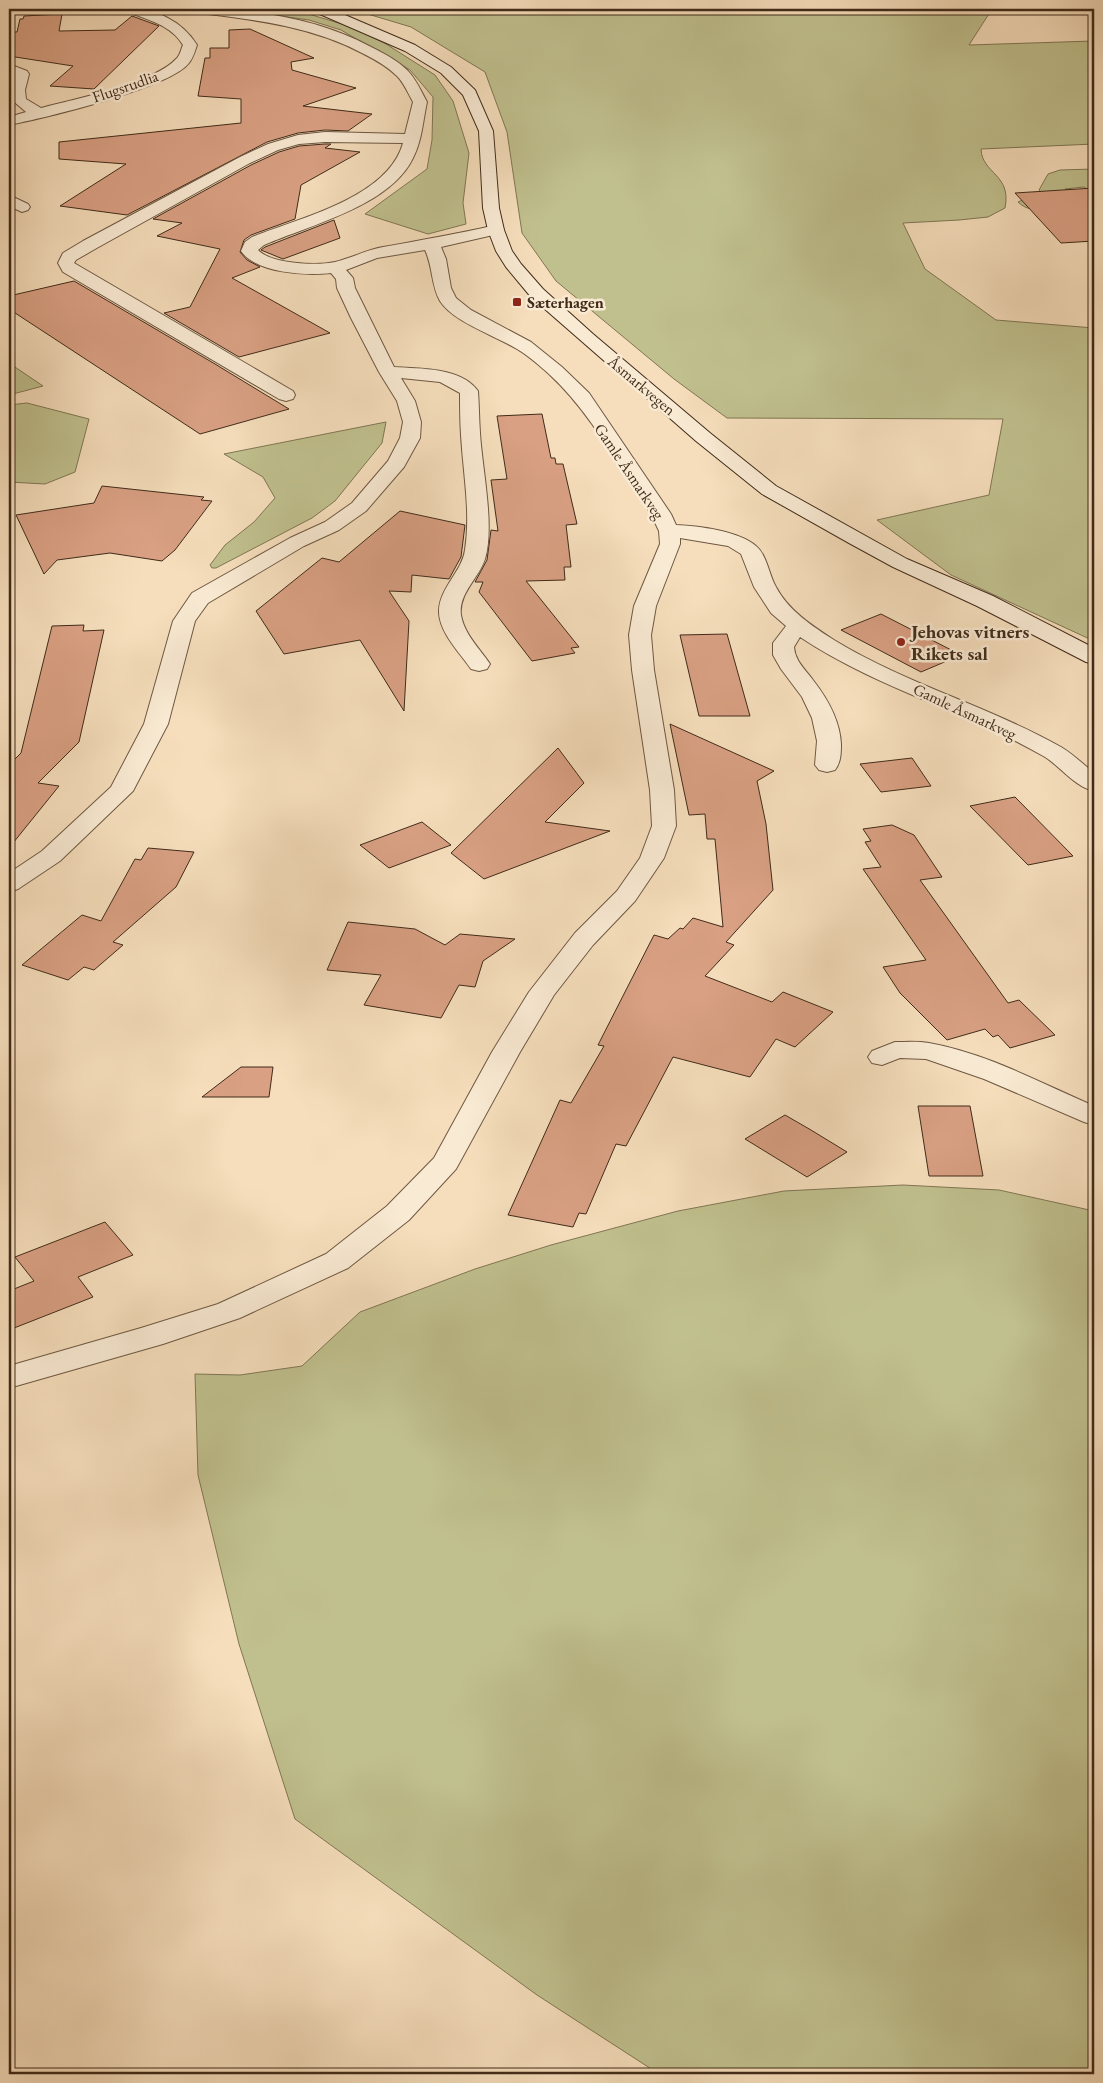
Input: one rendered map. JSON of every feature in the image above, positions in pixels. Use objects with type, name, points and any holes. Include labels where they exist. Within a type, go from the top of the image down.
[{"type":"street","name":"Flugsrudlia","points":[[9,121],[131,88],[160,76],[183,61],[190,45],[185,35],[177,28],[133,9]]},
{"type":"street","points":[[200,9],[286,20],[353,42],[390,64],[405,77],[420,102],[405,159],[391,176],[357,200],[337,210],[258,241],[251,246],[249,251],[251,255],[264,262],[279,265],[335,267],[373,254],[401,248],[431,245],[496,230]]},
{"type":"street","name":"Åsmarkvegen","points":[[320,9],[410,48],[446,70],[470,93],[486,131],[491,208],[496,230],[504,251],[514,266],[536,292],[586,338],[703,437],[769,490],[900,563],[985,601],[1094,657]]},
{"type":"street","points":[[9,68],[22,74],[18,90],[19,100],[27,107],[39,112]]},
{"type":"street","points":[[286,395],[69,268],[66,263],[69,257],[89,245],[245,160],[273,147],[298,140],[325,137],[411,139]]},
{"type":"street","points":[[431,245],[504,251]]},
{"type":"street","name":"Gamle Åsmarkveg","points":[[431,245],[438,259],[442,288],[449,302],[464,314],[524,346],[556,370],[582,397],[661,514],[669,531],[734,541],[750,551],[765,586],[779,608],[799,626],[827,645],[872,669],[990,721],[1054,754],[1094,784]]},
{"type":"street","points":[[9,884],[50,856],[121,790],[156,724],[184,621],[200,598],[297,542],[332,526],[359,507],[397,463],[410,438],[412,422],[406,401],[388,372],[360,318],[346,288],[344,278],[335,267]]},
{"type":"street","points":[[388,372],[445,378],[460,383],[469,391],[470,433],[478,513],[476,549],[474,560],[452,599],[450,613],[454,629],[479,664]]},
{"type":"street","points":[[9,1377],[152,1336],[229,1311],[337,1261],[398,1213],[446,1163],[506,1052],[542,992],[584,939],[626,896],[652,858],[664,826],[662,790],[643,670],[640,635],[645,606],[670,544],[669,531]]},
{"type":"street","points":[[799,626],[788,635],[782,648],[786,661],[812,693],[823,714],[829,736],[830,752],[827,765]]},
{"type":"street","points":[[882,1057],[895,1050],[928,1052],[959,1060],[1094,1116]]},
{"type":"green space","points":[[231,9],[292,9],[352,27],[386,44],[435,75],[453,101],[469,153],[463,203],[466,224],[428,234],[365,214],[427,169],[432,140],[433,97],[410,70],[341,30],[309,20]]},
{"type":"green space","points":[[351,9],[992,9],[969,45],[1094,41],[1094,144],[981,149],[986,164],[1001,181],[1004,188],[1006,197],[1005,208],[988,217],[903,223],[925,269],[996,320],[1094,328],[1094,641],[951,575],[877,520],[989,495],[1003,419],[727,418],[674,379],[556,281],[522,233],[507,132],[485,72],[411,27]]},
{"type":"green space","points":[[1094,169],[1094,194],[1084,187],[1065,189],[1085,197],[1094,198],[1094,203],[1075,199],[1046,208],[1032,209],[1018,202],[1025,199],[1046,197],[1039,190],[1048,174],[1060,170]]},
{"type":"green space","points":[[9,363],[43,386],[9,395]]},
{"type":"green space","points":[[27,403],[89,419],[75,472],[45,484],[9,482],[9,405]]},
{"type":"green space","points":[[386,422],[382,443],[335,501],[312,518],[216,568],[212,568],[210,565],[225,545],[254,522],[275,498],[263,477],[224,454]]},
{"type":"green space","points":[[903,1185],[999,1190],[1094,1211],[1094,2074],[659,2074],[537,1995],[295,1819],[239,1644],[198,1475],[195,1374],[240,1375],[302,1366],[360,1312],[475,1269],[551,1245],[678,1211],[784,1191]]},
{"type":"building","points":[[62,14],[59,31],[115,30],[132,16],[159,26],[94,89],[50,86],[73,66],[9,56],[9,32],[17,32],[20,19],[23,19],[24,16]]},
{"type":"building","points":[[250,29],[314,58],[291,62],[292,70],[356,88],[303,106],[372,114],[348,131],[325,130],[298,133],[267,142],[127,215],[60,206],[126,164],[59,159],[59,142],[241,123],[241,99],[198,96],[205,58],[210,58],[210,48],[229,48],[229,30]]},
{"type":"building","points":[[331,144],[325,148],[360,152],[301,185],[295,219],[251,235],[244,240],[240,252],[247,260],[260,267],[232,278],[330,333],[239,357],[164,313],[190,307],[220,249],[157,236],[182,223],[153,219],[251,165],[279,152],[299,146]]},
{"type":"building","points":[[1094,188],[1094,241],[1061,243],[1015,193]]},
{"type":"building","points":[[334,220],[340,238],[283,259],[261,250],[265,247]]},
{"type":"building","points":[[74,281],[289,409],[200,434],[9,309],[9,296]]},
{"type":"building","points":[[542,414],[551,458],[555,458],[556,464],[563,464],[577,524],[566,525],[571,567],[564,567],[565,580],[526,581],[579,647],[571,648],[575,653],[532,661],[479,592],[483,582],[475,582],[487,560],[491,530],[498,531],[491,480],[507,479],[497,416]]},
{"type":"building","points":[[102,486],[204,497],[201,500],[212,501],[175,550],[162,561],[110,553],[57,560],[44,574],[16,515],[94,503]]},
{"type":"building","points":[[400,511],[465,525],[461,557],[449,579],[412,575],[411,592],[389,591],[409,621],[404,711],[360,640],[284,654],[256,611],[322,558],[339,562]]},
{"type":"building","name":"Jehovas vitners Rikets sal","points":[[881,614],[961,655],[921,672],[841,630]]},
{"type":"building","points":[[84,625],[83,631],[104,630],[79,742],[38,783],[59,786],[9,848],[9,765],[21,753],[52,626]]},
{"type":"building","points":[[727,634],[750,716],[699,716],[680,635]]},
{"type":"building","points":[[670,724],[774,771],[757,781],[766,824],[773,890],[726,942],[734,945],[705,976],[772,1002],[783,992],[833,1012],[795,1047],[776,1039],[750,1077],[673,1057],[626,1146],[616,1144],[586,1214],[579,1213],[573,1227],[508,1215],[560,1100],[571,1103],[604,1046],[598,1045],[654,935],[668,939],[680,928],[683,929],[693,918],[723,927],[715,839],[707,839],[705,814],[689,815]]},
{"type":"building","points":[[558,748],[584,783],[545,822],[610,831],[484,879],[451,853]]},
{"type":"building","points":[[912,758],[931,786],[881,792],[860,764]]},
{"type":"building","points":[[1015,797],[1073,856],[1028,865],[970,806]]},
{"type":"building","points":[[422,822],[451,845],[389,868],[360,845]]},
{"type":"building","points":[[892,825],[914,835],[942,877],[920,880],[1008,1003],[1019,1000],[1055,1035],[1010,1048],[998,1035],[993,1037],[985,1029],[947,1040],[900,993],[883,967],[926,960],[863,869],[881,867],[865,842],[871,841],[863,829]]},
{"type":"building","points":[[148,848],[194,852],[176,887],[113,942],[123,945],[94,970],[84,967],[68,980],[22,965],[82,915],[101,921],[135,859],[141,860]]},
{"type":"building","points":[[348,922],[415,929],[445,945],[460,934],[515,939],[483,961],[475,987],[459,985],[441,1018],[364,1005],[381,975],[327,970]]},
{"type":"building","points":[[241,1067],[273,1067],[269,1097],[202,1097]]},
{"type":"building","points":[[918,1106],[970,1106],[983,1176],[929,1176]]},
{"type":"building","points":[[785,1115],[847,1152],[807,1177],[745,1139]]},
{"type":"building","points":[[105,1222],[133,1255],[78,1277],[93,1297],[9,1330],[9,1291],[34,1281],[15,1257]]},
{"type":"place","name":"Sæterhagen","points":[[517,302]]},
{"type":"place","name":"Jehovas vitners Rikets sal","points":[[901,642]]}]
